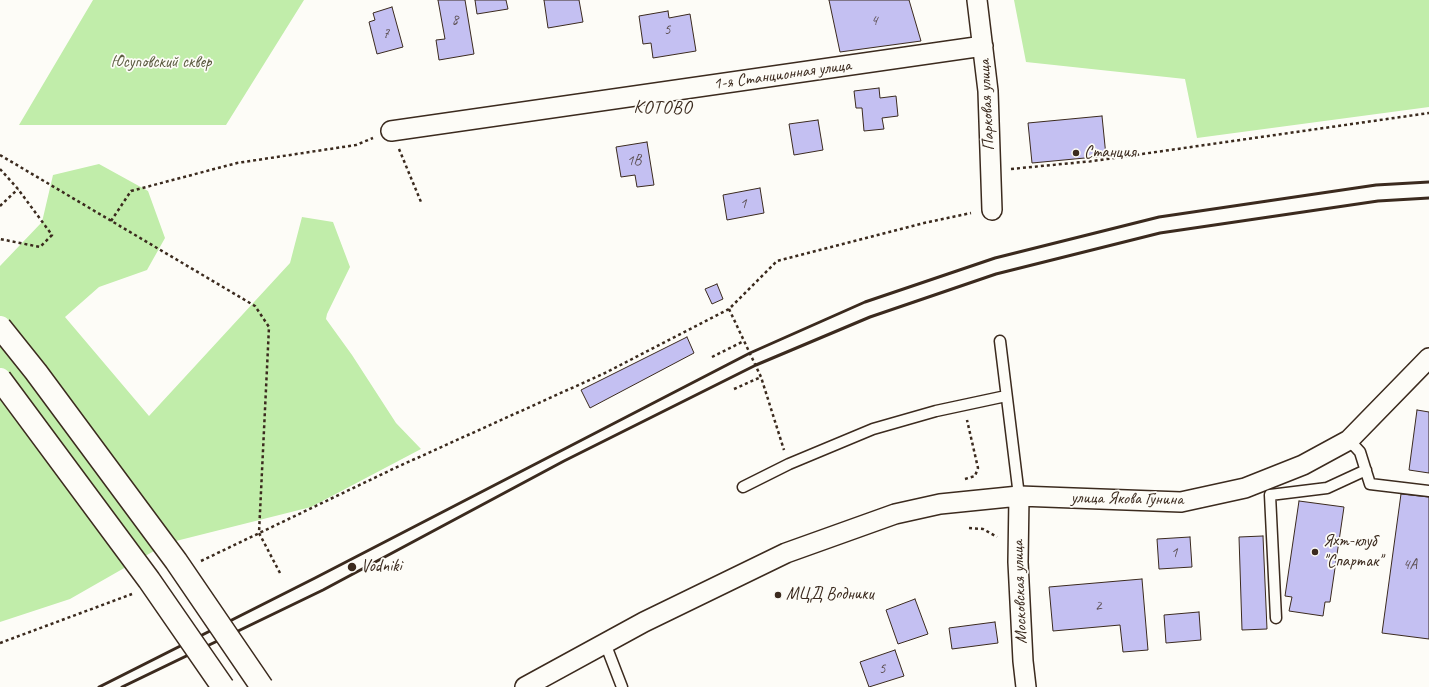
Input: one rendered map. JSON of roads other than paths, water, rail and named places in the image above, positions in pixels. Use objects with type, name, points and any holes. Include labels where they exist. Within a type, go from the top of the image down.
[{"type":"main road","points":[[0,327],[36,372],[176,561],[262,687]]},
{"type":"main road","points":[[0,379],[145,573],[224,687]]},
{"type":"street","name":"Парковая улица","points":[[976,0],[988,91],[992,210]]},
{"type":"street","name":"1-я Станционная улица","points":[[391,131],[983,46]]},
{"type":"street","name":"улица Якова Гунина","points":[[525,687],[605,643],[786,553],[895,514],[940,504],[1019,496],[1182,502],[1245,488],[1303,465],[1349,440],[1429,358]]},
{"type":"street","name":"Московская улица","points":[[1019,496],[1018,562],[1023,661],[1026,687]]},
{"type":"lane","points":[[1000,341],[1019,496]]},
{"type":"lane","points":[[743,487],[789,464],[873,429],[936,411],[1006,396]]},
{"type":"lane","points":[[1349,440],[1360,452],[1370,484],[1429,491]]},
{"type":"lane","points":[[1276,618],[1270,495],[1327,488],[1366,470]]},
{"type":"lane","points":[[605,643],[622,687]]},
{"type":"railway","points":[[99,687],[315,578],[750,353],[865,302],[995,258],[1159,217],[1376,185],[1429,182]]},
{"type":"railway","points":[[122,687],[323,590],[564,461],[756,365],[870,317],[996,274],[1160,233],[1378,201],[1429,198]]},
{"type":"place","name":"Станция","points":[[1076,153]]},
{"type":"place","name":"Яхт-клуб \"Спартак\"","points":[[1315,552]]},
{"type":"place","name":"Vodniki","points":[[352,567]]},
{"type":"place","name":"МЦД Водники","points":[[778,595]]},
{"type":"district","name":"КОТОВО","points":[[663,108]]},
{"type":"park label","name":"Юсуповский сквер","points":[[161,63]]}]
